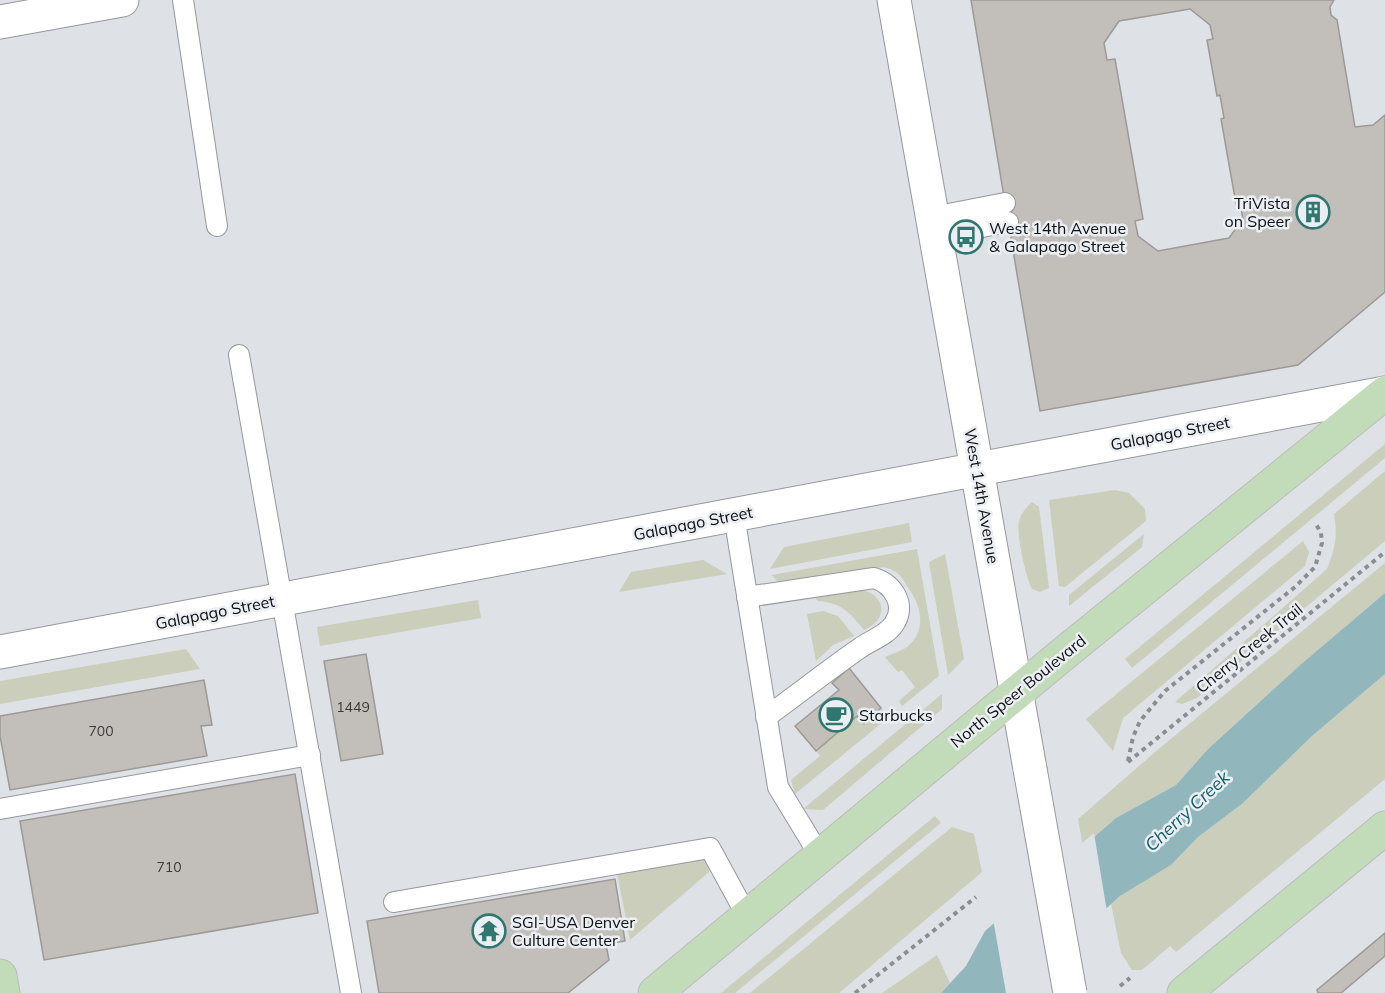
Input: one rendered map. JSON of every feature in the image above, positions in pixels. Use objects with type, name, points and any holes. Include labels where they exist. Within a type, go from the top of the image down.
[{"type":"main road","name":"North Speer Boulevard","points":[[655,993],[1017,692],[1385,393]]},
{"type":"main road","points":[[1184,993],[1385,828]]},
{"type":"main road","points":[[0,976],[3,993]]},
{"type":"street","points":[[0,22],[61,5],[122,0]]},
{"type":"street","name":"West 14th Avenue","points":[[894,0],[1070,993]]},
{"type":"street","name":"Galapago Street","points":[[0,652],[1385,393]]},
{"type":"lane","points":[[183,0],[217,226]]},
{"type":"lane","points":[[934,226],[1007,212]]},
{"type":"lane","points":[[239,355],[351,993]]},
{"type":"lane","points":[[734,515],[778,787],[820,856]]},
{"type":"lane","points":[[747,597],[874,578],[890,586],[898,602],[897,619],[888,631],[861,647],[766,717]]},
{"type":"lane","points":[[0,809],[310,755]]},
{"type":"lane","points":[[394,902],[710,848],[747,916]]},
{"type":"path","name":"Cherry Creek Trail","points":[[1316,524],[1321,533],[1322,543],[1315,567],[1295,586],[1165,691],[1140,721],[1133,737],[1128,762],[1385,552]]},
{"type":"path","points":[[855,993],[976,897]]},
{"type":"path","points":[[1120,986],[1130,978]]},
{"type":"green space","points":[[1385,444],[1385,458],[1132,668],[1125,659]]},
{"type":"green space","points":[[1385,471],[1385,541],[1197,698],[1182,704],[1175,702],[1327,569],[1335,542],[1334,514]]},
{"type":"green space","points":[[1115,490],[1129,493],[1145,509],[1146,521],[1065,587],[1059,586],[1049,500]]},
{"type":"green space","points":[[1032,502],[1039,507],[1049,588],[1040,592],[1032,589],[1022,556],[1018,528],[1024,511]]},
{"type":"green space","points":[[909,523],[912,542],[770,569],[784,547]]},
{"type":"green space","points":[[1144,534],[1142,547],[1069,606],[1069,595]]},
{"type":"green space","points":[[1303,541],[1309,552],[1305,566],[1123,718],[1113,751],[1086,719]]},
{"type":"green space","points":[[917,549],[939,676],[902,706],[899,701],[915,687],[902,670],[898,672],[885,657],[907,647],[913,641],[920,627],[920,613],[915,599],[900,576],[884,567],[778,582],[772,575]]},
{"type":"green space","points":[[945,554],[964,659],[948,675],[929,562]]},
{"type":"green space","points":[[703,560],[727,574],[619,592],[631,572]]},
{"type":"green space","points":[[1385,563],[1385,593],[1299,666],[1208,749],[1176,785],[1116,818],[1083,846],[1078,819],[1161,747]]},
{"type":"green space","points":[[862,590],[876,597],[881,608],[881,615],[872,626],[864,630],[844,609],[832,603],[817,601],[816,598]]},
{"type":"green space","points":[[478,600],[481,618],[320,646],[317,627]]},
{"type":"green space","points":[[823,611],[838,616],[854,636],[833,645],[816,661],[807,614]]},
{"type":"green space","points":[[186,649],[200,669],[0,704],[0,681]]},
{"type":"green space","points":[[1385,674],[1385,779],[1176,952],[1170,946],[1142,970],[1132,970],[1121,953],[1111,904],[1120,896],[1171,865],[1198,837],[1243,803],[1312,736]]},
{"type":"green space","points":[[942,694],[942,709],[823,810],[803,809]]},
{"type":"green space","points":[[881,708],[889,717],[795,794],[791,780],[820,756],[816,751],[857,716],[864,723]]},
{"type":"green space","points":[[935,816],[941,823],[735,993],[721,993]]},
{"type":"green space","points":[[952,827],[974,834],[982,872],[839,993],[750,993]]},
{"type":"green space","points":[[707,857],[709,872],[630,940],[617,873]]},
{"type":"green space","points":[[937,955],[950,983],[941,993],[882,993]]},
{"type":"water","name":"Cherry Creek","points":[[1385,593],[1385,674],[1312,736],[1243,803],[1198,837],[1171,865],[1120,896],[1012,993],[941,993],[966,966],[985,931],[1116,818],[1176,785],[1208,749],[1299,666]]},
{"type":"pier","points":[[1094,833],[1107,912],[1016,993],[1006,993],[993,919]]},
{"type":"building","name":"TriVista on Speer","points":[[971,0],[1334,0],[1330,7],[1331,15],[1337,20],[1355,127],[1373,125],[1385,115],[1385,292],[1298,365],[1040,411]],"holes":[[[1190,9],[1210,25],[1213,39],[1207,40],[1217,96],[1220,95],[1224,118],[1221,119],[1236,204],[1240,203],[1243,219],[1229,238],[1158,251],[1138,236],[1135,221],[1143,219],[1115,59],[1107,60],[1104,43],[1119,21]]]},
{"type":"building","points":[[366,654],[383,754],[341,761],[324,661]]},
{"type":"building","points":[[849,668],[881,708],[864,724],[857,716],[816,751],[795,726],[839,690],[832,683]]},
{"type":"building","points":[[204,680],[212,725],[201,726],[207,756],[10,790],[0,736],[0,716]]},
{"type":"building","points":[[295,774],[318,913],[44,960],[20,821]]},
{"type":"building","points":[[615,879],[625,941],[606,944],[609,960],[568,993],[379,993],[367,921]]},
{"type":"building","points":[[1385,933],[1385,956],[1341,993],[1318,993],[1317,990]]},
{"type":"place","name":"TriVista on Speer","points":[[1313,212]]},
{"type":"place","name":"West 14th Avenue & Galapago Street","points":[[966,237]]},
{"type":"place","name":"Starbucks","points":[[836,715]]},
{"type":"place","name":"SGI-USA Denver Culture Center","points":[[489,931]]}]
